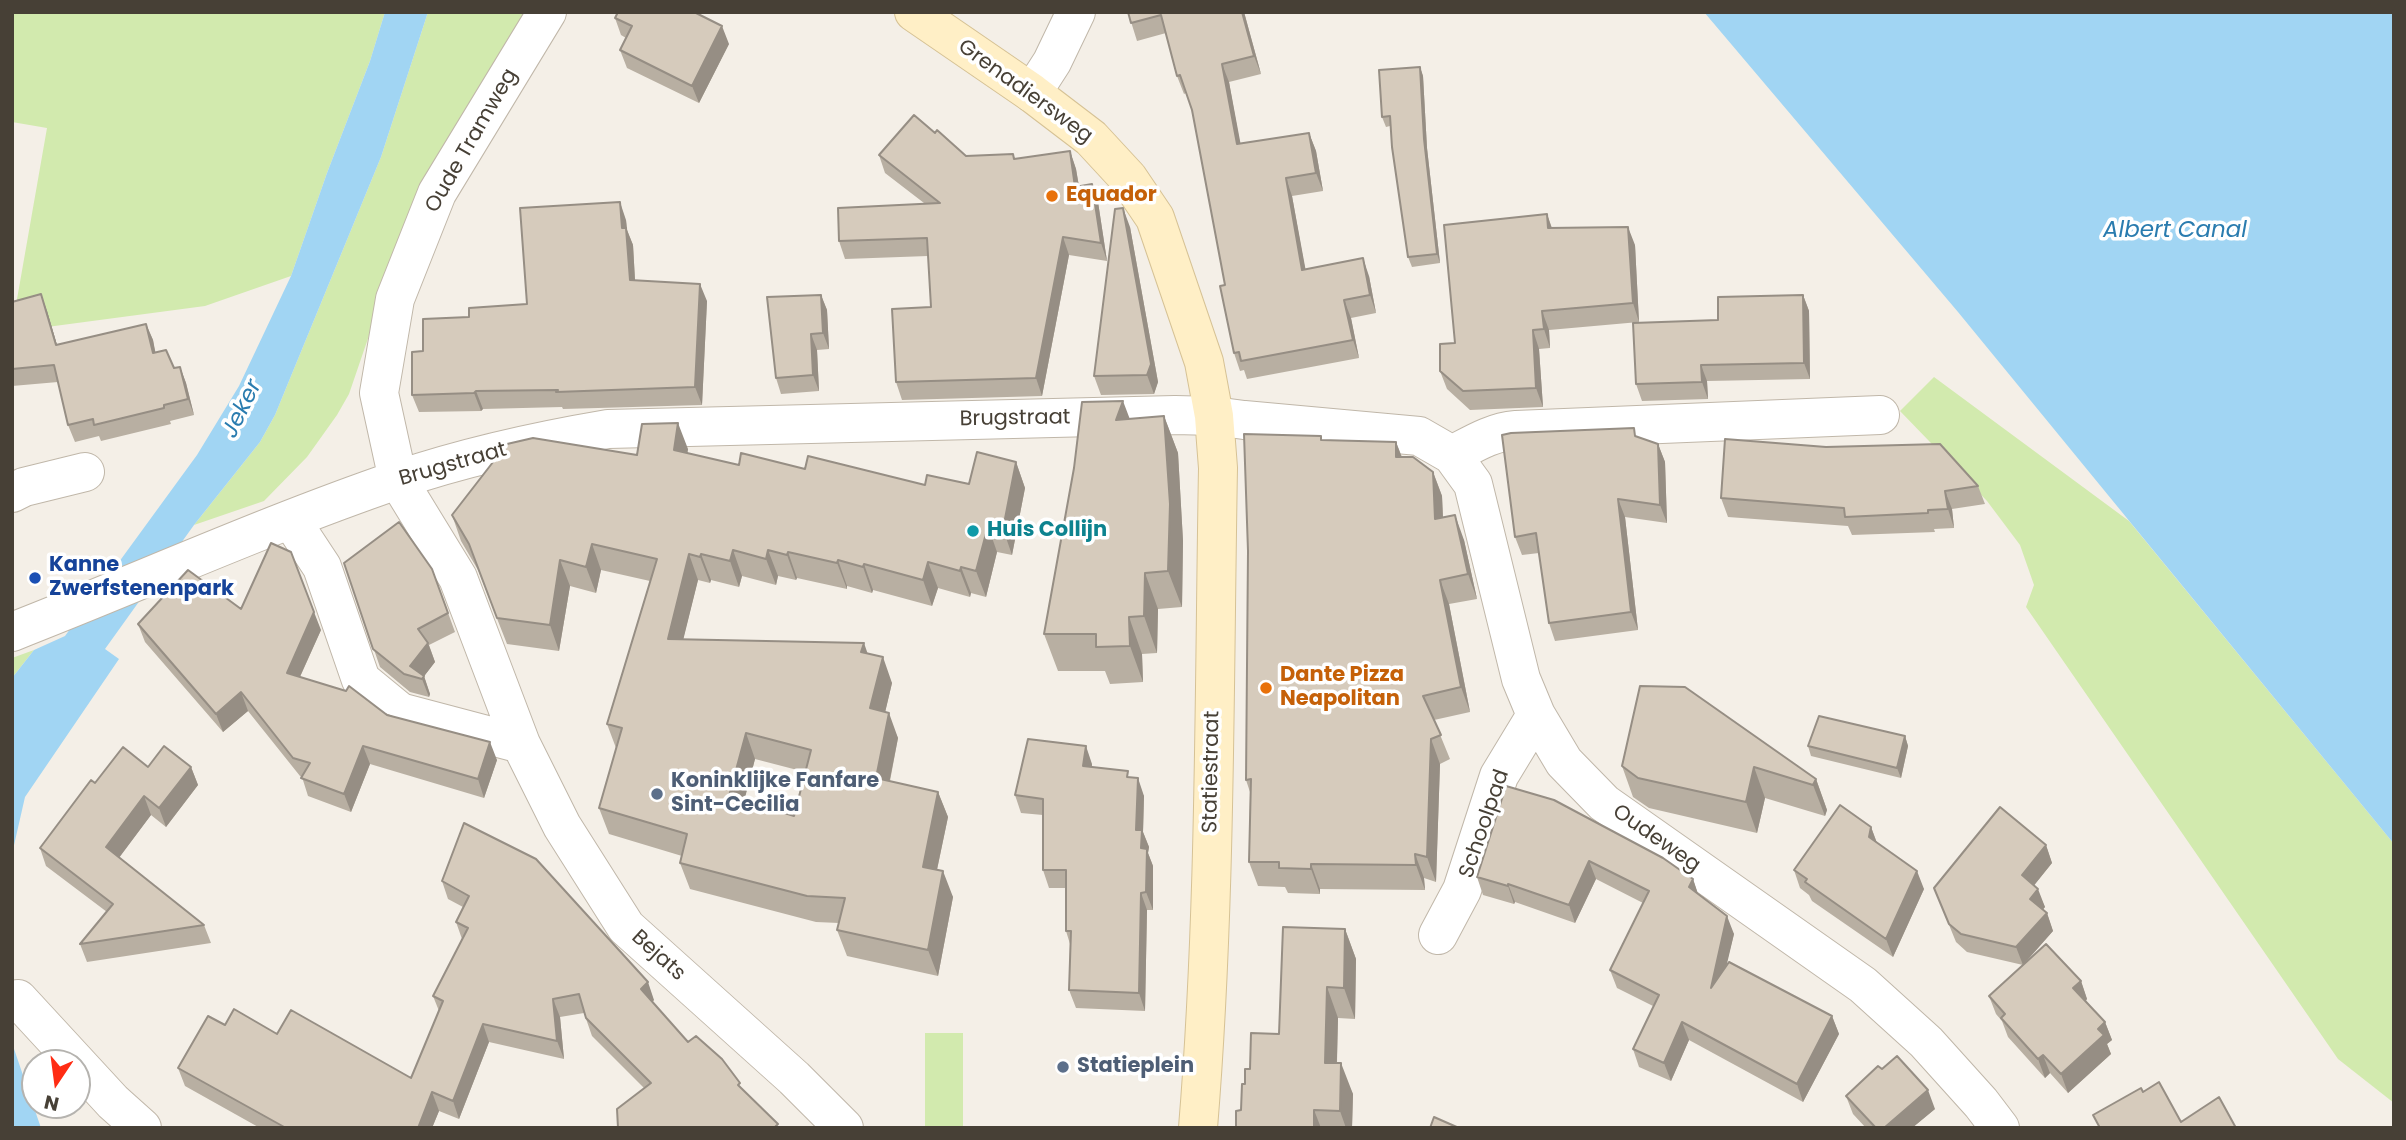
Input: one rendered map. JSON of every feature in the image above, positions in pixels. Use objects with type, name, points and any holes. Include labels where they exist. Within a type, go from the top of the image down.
[{"type":"main road","name":"Grenadiersweg","points":[[914,12],[1032,93],[1091,138],[1128,178],[1155,218],[1203,362],[1214,416]]},
{"type":"main road","name":"Statiestraat","points":[[1198,1128],[1209,917],[1218,468],[1214,416]]},
{"type":"street","name":"Oude Tramweg","points":[[398,480],[379,393],[396,299],[437,193],[547,12]]},
{"type":"street","points":[[1032,93],[1052,62],[1076,12]]},
{"type":"street","name":"Brugstraat","points":[[12,631],[398,480],[542,440],[608,429],[1150,415],[1214,416]]},
{"type":"street","points":[[1452,455],[1500,431],[1880,415]]},
{"type":"street","name":"Oudeweg","points":[[1214,416],[1419,436],[1452,455],[1473,484],[1521,679],[1536,715],[1564,762],[1604,803],[1863,985],[1926,1042],[2000,1128]]},
{"type":"street","points":[[12,493],[24,487],[85,472]]},
{"type":"street","name":"Bejats","points":[[398,480],[458,578],[521,744],[562,826],[626,927],[794,1078],[844,1128]]},
{"type":"street","points":[[291,520],[322,567],[361,680],[400,712],[521,744]]},
{"type":"street","name":"Schoolpad","points":[[1438,935],[1462,890],[1499,776],[1536,715]]},
{"type":"street","points":[[18,999],[113,1102],[142,1128]]},
{"type":"green space","points":[[12,12],[385,12],[370,61],[291,276],[205,306],[47,327],[13,322],[47,128],[12,122]]},
{"type":"green space","points":[[428,12],[532,12],[402,239],[349,394],[337,415],[307,457],[264,501],[194,525],[260,442],[275,415],[381,157]]},
{"type":"green space","points":[[1934,377],[2129,521],[2394,844],[2394,1103],[2338,1059],[2026,607],[2034,585],[2020,545],[1987,501],[1900,411]]},
{"type":"green space","points":[[34,650],[12,678],[12,658]]},
{"type":"green space","points":[[925,1033],[963,1033],[963,1128],[925,1128]]},
{"type":"water","name":"Jeker","points":[[385,12],[428,12],[381,157],[275,415],[260,442],[194,525],[105,649],[119,659],[25,797],[12,854],[12,678],[34,650],[65,636],[197,455],[239,386],[291,276],[370,61]]},
{"type":"water","name":"Albert Canal","points":[[1704,12],[2394,12],[2394,844],[1958,312]]},
{"type":"water","points":[[12,1043],[21,1069],[21,1119],[38,1119],[41,1128],[12,1128]]},
{"type":"building","points":[[618,12],[694,12],[722,26],[692,86],[620,50],[632,26],[615,18]]},
{"type":"building","points":[[1128,12],[1242,12],[1254,56],[1222,64],[1237,144],[1309,133],[1316,173],[1286,178],[1302,270],[1363,258],[1370,295],[1344,300],[1353,340],[1241,361],[1239,352],[1234,353],[1220,286],[1225,285],[1192,110],[1180,75],[1177,76],[1161,15],[1131,23]]},
{"type":"building","points":[[1420,67],[1424,139],[1437,254],[1408,257],[1390,116],[1382,117],[1379,70]]},
{"type":"building","points":[[914,115],[935,133],[937,130],[966,156],[1013,154],[1014,159],[1070,151],[1075,187],[1092,184],[1101,243],[1063,237],[1036,378],[896,382],[892,309],[931,307],[927,238],[839,241],[838,208],[940,203],[879,155]]},
{"type":"building","points":[[620,202],[622,228],[626,228],[630,280],[700,284],[695,387],[556,392],[558,390],[476,391],[412,395],[412,352],[423,351],[423,319],[469,317],[469,308],[527,304],[520,208]]},
{"type":"building","points":[[1123,208],[1151,364],[1147,375],[1094,376],[1115,209]]},
{"type":"building","points":[[1547,214],[1548,228],[1628,227],[1633,303],[1542,311],[1544,329],[1533,330],[1536,388],[1463,391],[1440,371],[1440,344],[1455,343],[1444,225]]},
{"type":"building","points":[[41,294],[56,345],[146,324],[153,353],[166,350],[174,368],[180,367],[188,399],[164,405],[164,408],[94,425],[93,419],[68,425],[54,365],[12,369],[12,302]]},
{"type":"building","points":[[821,295],[823,333],[811,334],[813,375],[776,378],[767,297]]},
{"type":"building","points":[[1803,295],[1804,363],[1701,365],[1702,382],[1636,384],[1633,323],[1718,320],[1718,297]]},
{"type":"building","points":[[1123,401],[1116,420],[1164,416],[1170,504],[1168,571],[1145,573],[1144,616],[1129,617],[1130,646],[1096,647],[1096,634],[1044,634],[1074,468],[1082,402]]},
{"type":"building","points":[[678,423],[674,450],[739,465],[741,453],[805,469],[808,456],[925,485],[927,475],[969,484],[977,452],[1016,462],[1003,529],[988,526],[976,571],[961,567],[960,571],[928,562],[923,580],[864,564],[863,567],[838,560],[837,563],[788,552],[787,555],[768,550],[766,559],[733,550],[730,561],[689,554],[668,639],[864,643],[861,652],[883,657],[870,708],[889,713],[876,778],[938,792],[923,867],[943,871],[928,950],[837,930],[845,898],[807,896],[680,863],[687,834],[599,808],[622,728],[607,724],[657,559],[592,544],[586,567],[560,560],[550,625],[497,618],[469,544],[452,515],[507,444],[533,438],[637,455],[642,424]],"holes":[[[746,733],[811,750],[794,816],[729,796]]]},
{"type":"building","points":[[1634,428],[1635,436],[1658,444],[1660,505],[1618,499],[1631,612],[1549,623],[1536,533],[1515,537],[1502,435]]},
{"type":"building","points":[[1244,434],[1396,442],[1396,457],[1413,457],[1433,472],[1435,519],[1455,515],[1468,574],[1440,580],[1461,687],[1423,696],[1441,735],[1431,739],[1427,857],[1415,854],[1416,865],[1311,864],[1311,869],[1279,868],[1279,862],[1249,862],[1251,779],[1246,780],[1248,551]]},
{"type":"building","points":[[1725,439],[1826,447],[1940,444],[1978,486],[1945,491],[1948,509],[1928,510],[1928,513],[1845,517],[1844,508],[1721,498]]},
{"type":"building","points":[[399,522],[432,569],[448,613],[418,629],[428,643],[410,666],[424,676],[422,679],[404,674],[373,649],[344,563]]},
{"type":"building","points":[[271,543],[291,552],[314,612],[287,673],[346,691],[349,686],[387,715],[490,742],[478,779],[363,746],[344,794],[301,778],[310,763],[293,758],[241,692],[216,714],[138,624],[188,570],[241,609]]},
{"type":"building","points":[[1640,686],[1685,687],[1816,779],[1813,785],[1754,767],[1746,802],[1638,778],[1622,766]]},
{"type":"building","points":[[1819,716],[1905,736],[1897,768],[1808,746]]},
{"type":"building","points":[[1028,739],[1086,746],[1083,766],[1128,771],[1127,777],[1138,778],[1136,830],[1142,830],[1141,848],[1147,849],[1146,892],[1141,893],[1139,993],[1069,990],[1071,931],[1066,931],[1066,870],[1043,870],[1043,799],[1015,795]]},
{"type":"building","points":[[164,746],[191,767],[159,808],[144,796],[106,847],[204,925],[80,944],[113,904],[40,848],[91,780],[95,783],[123,747],[148,767]]},
{"type":"building","points":[[1506,786],[1554,800],[1663,858],[1693,879],[1689,887],[1727,916],[1711,988],[1729,962],[1832,1016],[1797,1084],[1682,1022],[1664,1063],[1633,1049],[1659,995],[1610,970],[1649,891],[1589,861],[1569,905],[1508,884],[1477,877]]},
{"type":"building","points":[[1840,805],[1871,827],[1869,837],[1917,871],[1886,939],[1805,882],[1807,879],[1794,870]]},
{"type":"building","points":[[2000,807],[2046,845],[2022,875],[2038,889],[2030,899],[2047,913],[2016,947],[1961,934],[1949,924],[1934,888]]},
{"type":"building","points":[[464,823],[536,859],[648,982],[641,989],[688,1042],[696,1036],[722,1059],[740,1083],[738,1085],[778,1124],[774,1128],[618,1128],[617,1109],[651,1083],[586,1018],[579,994],[553,999],[557,1041],[483,1024],[453,1101],[432,1092],[418,1128],[286,1128],[178,1068],[208,1016],[225,1025],[234,1009],[277,1034],[291,1010],[411,1078],[443,1001],[433,996],[468,928],[456,922],[469,896],[442,881]]},
{"type":"building","points":[[1283,927],[1345,929],[1344,988],[1327,987],[1325,1063],[1341,1063],[1340,1111],[1314,1110],[1314,1128],[1236,1128],[1236,1111],[1241,1110],[1245,1069],[1250,1069],[1251,1033],[1279,1034]]},
{"type":"building","points":[[2046,944],[2081,981],[2073,988],[2105,1022],[2098,1029],[2104,1035],[2061,1074],[2043,1055],[2038,1059],[2001,1018],[2005,1014],[1989,996]]},
{"type":"building","points":[[1897,1056],[1928,1090],[1884,1128],[1876,1128],[1846,1096],[1878,1066],[1882,1069]]},
{"type":"building","points":[[2159,1082],[2181,1122],[2219,1097],[2236,1128],[2100,1128],[2093,1115],[2141,1088],[2143,1092]]},
{"type":"building","points":[[1434,1117],[1459,1128],[1430,1128]]},
{"type":"place","name":"Equador","points":[[1052,196]]},
{"type":"place","name":"Huis Collijn","points":[[973,531]]},
{"type":"place","name":"Kanne Zwerfstenenpark","points":[[35,578]]},
{"type":"place","name":"Dante Pizza Neapolitan","points":[[1266,688]]},
{"type":"place","name":"Koninklijke Fanfare Sint-Cecilia","points":[[657,794]]},
{"type":"place","name":"Statieplein","points":[[1063,1067]]}]
